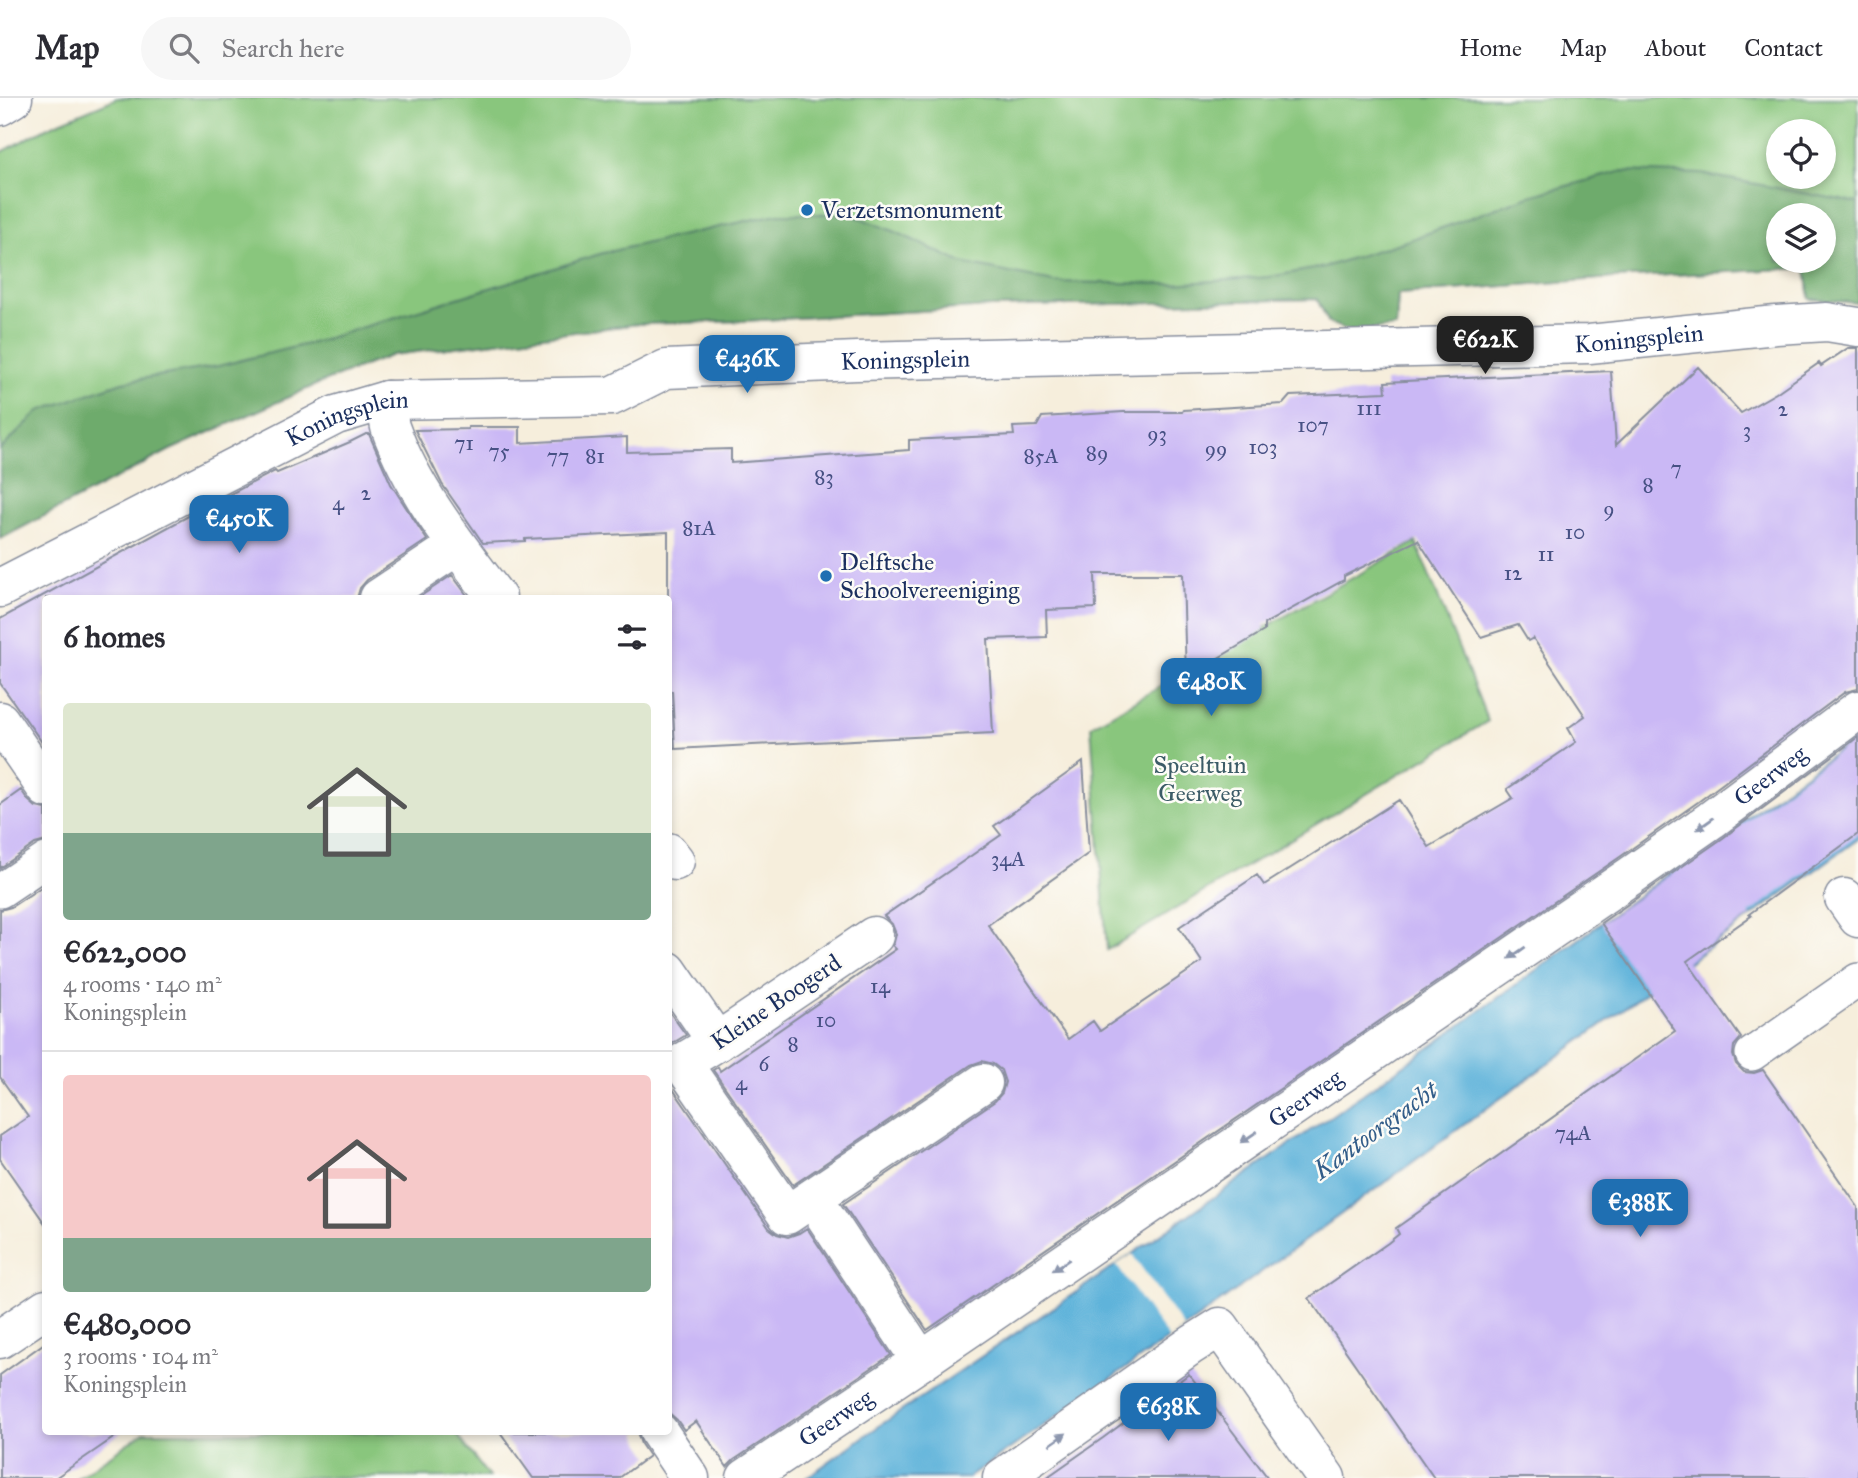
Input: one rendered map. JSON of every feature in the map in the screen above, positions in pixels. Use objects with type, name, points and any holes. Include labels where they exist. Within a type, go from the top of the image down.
[{"type":"street","points":[[0,106],[13,98]]},
{"type":"street","name":"Koningsplein","points":[[0,588],[336,415],[387,400],[612,396],[666,369],[857,361],[1589,344],[1776,325],[1827,322],[1858,327]]},
{"type":"street","points":[[387,400],[389,425],[415,481],[457,546],[494,595]]},
{"type":"street","points":[[384,595],[457,546]]},
{"type":"street","name":"Geerweg","points":[[746,1478],[1629,877],[1711,820],[1858,710]]},
{"type":"street","points":[[0,721],[42,782]]},
{"type":"street","name":"Kleine Boogerd","points":[[874,936],[676,1068],[787,1215],[983,1083]]},
{"type":"street","points":[[672,977],[717,1042]]},
{"type":"street","points":[[813,1198],[921,1361]]},
{"type":"street","points":[[0,1339],[42,1311]]},
{"type":"street","points":[[1003,1478],[1220,1327],[1326,1478]]},
{"type":"street","points":[[661,1435],[690,1478]]},
{"type":"lane","points":[[0,891],[42,863]]},
{"type":"lane","points":[[1752,1054],[1858,980]]},
{"type":"green space","points":[[117,98],[1858,98],[1858,299],[1857,303],[1810,299],[1807,273],[1836,273],[1836,203],[1766,203],[1766,270],[1398,294],[1396,327],[1329,323],[1317,299],[991,307],[638,324],[392,355],[320,383],[170,450],[0,539],[0,153],[48,127]]},
{"type":"green space","points":[[1623,171],[1702,174],[1766,186],[1766,189],[1783,189],[1858,203],[1858,299],[1857,303],[1810,299],[1807,273],[1836,273],[1836,203],[1766,203],[1766,270],[1398,294],[1396,327],[1349,331],[1329,323],[1317,299],[991,307],[638,324],[392,355],[320,383],[170,450],[0,539],[0,450],[39,411],[122,382],[218,366],[315,342],[603,253],[777,214],[850,214],[962,263],[1054,282],[1172,284],[1269,277],[1324,267],[1409,240],[1529,196]]},
{"type":"green space","name":"Speeltuin Geerweg","points":[[1416,542],[1488,721],[1107,950],[1091,726]]},
{"type":"green space","points":[[140,1435],[457,1435],[489,1477],[77,1478]]},
{"type":"water","name":"Kantoorgracht","points":[[1858,736],[1858,839],[1184,1328],[968,1478],[806,1478],[1429,1048]]},
{"type":"pier","points":[[1132,1254],[1184,1328],[1169,1339],[1116,1265]]},
{"type":"building","points":[[1848,348],[1858,348],[1858,689],[1845,692],[1617,859],[927,1330],[843,1204],[995,1101],[1002,1093],[1005,1082],[1001,1070],[982,1061],[971,1065],[793,1185],[713,1070],[718,1067],[720,1071],[896,949],[893,946],[896,934],[892,924],[884,916],[1001,835],[994,826],[1083,762],[1089,853],[988,925],[1068,1039],[1093,1021],[1100,1031],[1202,962],[1179,927],[1257,875],[1264,885],[1399,800],[1429,847],[1513,798],[1507,789],[1576,742],[1568,728],[1585,716],[1533,638],[1528,641],[1518,625],[1481,637],[1418,540],[1344,576],[1344,580],[1264,624],[1264,631],[1186,677],[1183,574],[1095,574],[1096,608],[1046,610],[1047,637],[988,639],[993,733],[675,749],[668,532],[483,543],[442,484],[415,430],[520,427],[520,443],[627,437],[627,452],[731,449],[731,463],[909,450],[909,440],[1014,435],[1013,427],[1037,426],[1042,417],[1182,412],[1283,404],[1290,396],[1386,392],[1385,382],[1611,371],[1616,445],[1698,367],[1741,413],[1819,363],[1821,366]]},
{"type":"building","points":[[369,434],[391,484],[427,540],[367,580],[358,595],[44,595],[275,471],[277,473]]},
{"type":"building","points":[[452,575],[467,595],[422,595]]},
{"type":"building","points":[[42,596],[42,742],[0,683],[0,619]]},
{"type":"building","points":[[1858,737],[1858,834],[1687,961],[1741,1038],[1734,1046],[1736,1064],[1744,1072],[1763,1070],[1858,1207],[1858,1478],[1434,1478],[1309,1298],[1388,1243],[1399,1234],[1396,1228],[1675,1031],[1601,923],[1723,838]]},
{"type":"building","points":[[21,790],[36,807],[42,808],[42,842],[0,868],[0,805]]},
{"type":"building","points":[[42,887],[42,1219],[0,1159],[0,1136],[28,1117],[0,1077],[0,910],[11,907]]},
{"type":"building","points":[[672,1016],[686,1035],[672,1044]]},
{"type":"building","points":[[672,1088],[769,1228],[788,1237],[807,1228],[891,1355],[727,1467],[696,1421],[684,1430],[672,1416]]},
{"type":"building","points":[[42,1345],[42,1435],[118,1435],[55,1478],[0,1478],[0,1375]]},
{"type":"building","points":[[1189,1374],[1268,1478],[1046,1478],[1103,1438]]},
{"type":"building","points":[[502,1435],[638,1435],[649,1456],[619,1478],[533,1478]]},
{"type":"place","name":"Verzetsmonument","points":[[807,210]]},
{"type":"place","name":"Delftsche Schoolvereeniging","points":[[826,576]]}]
